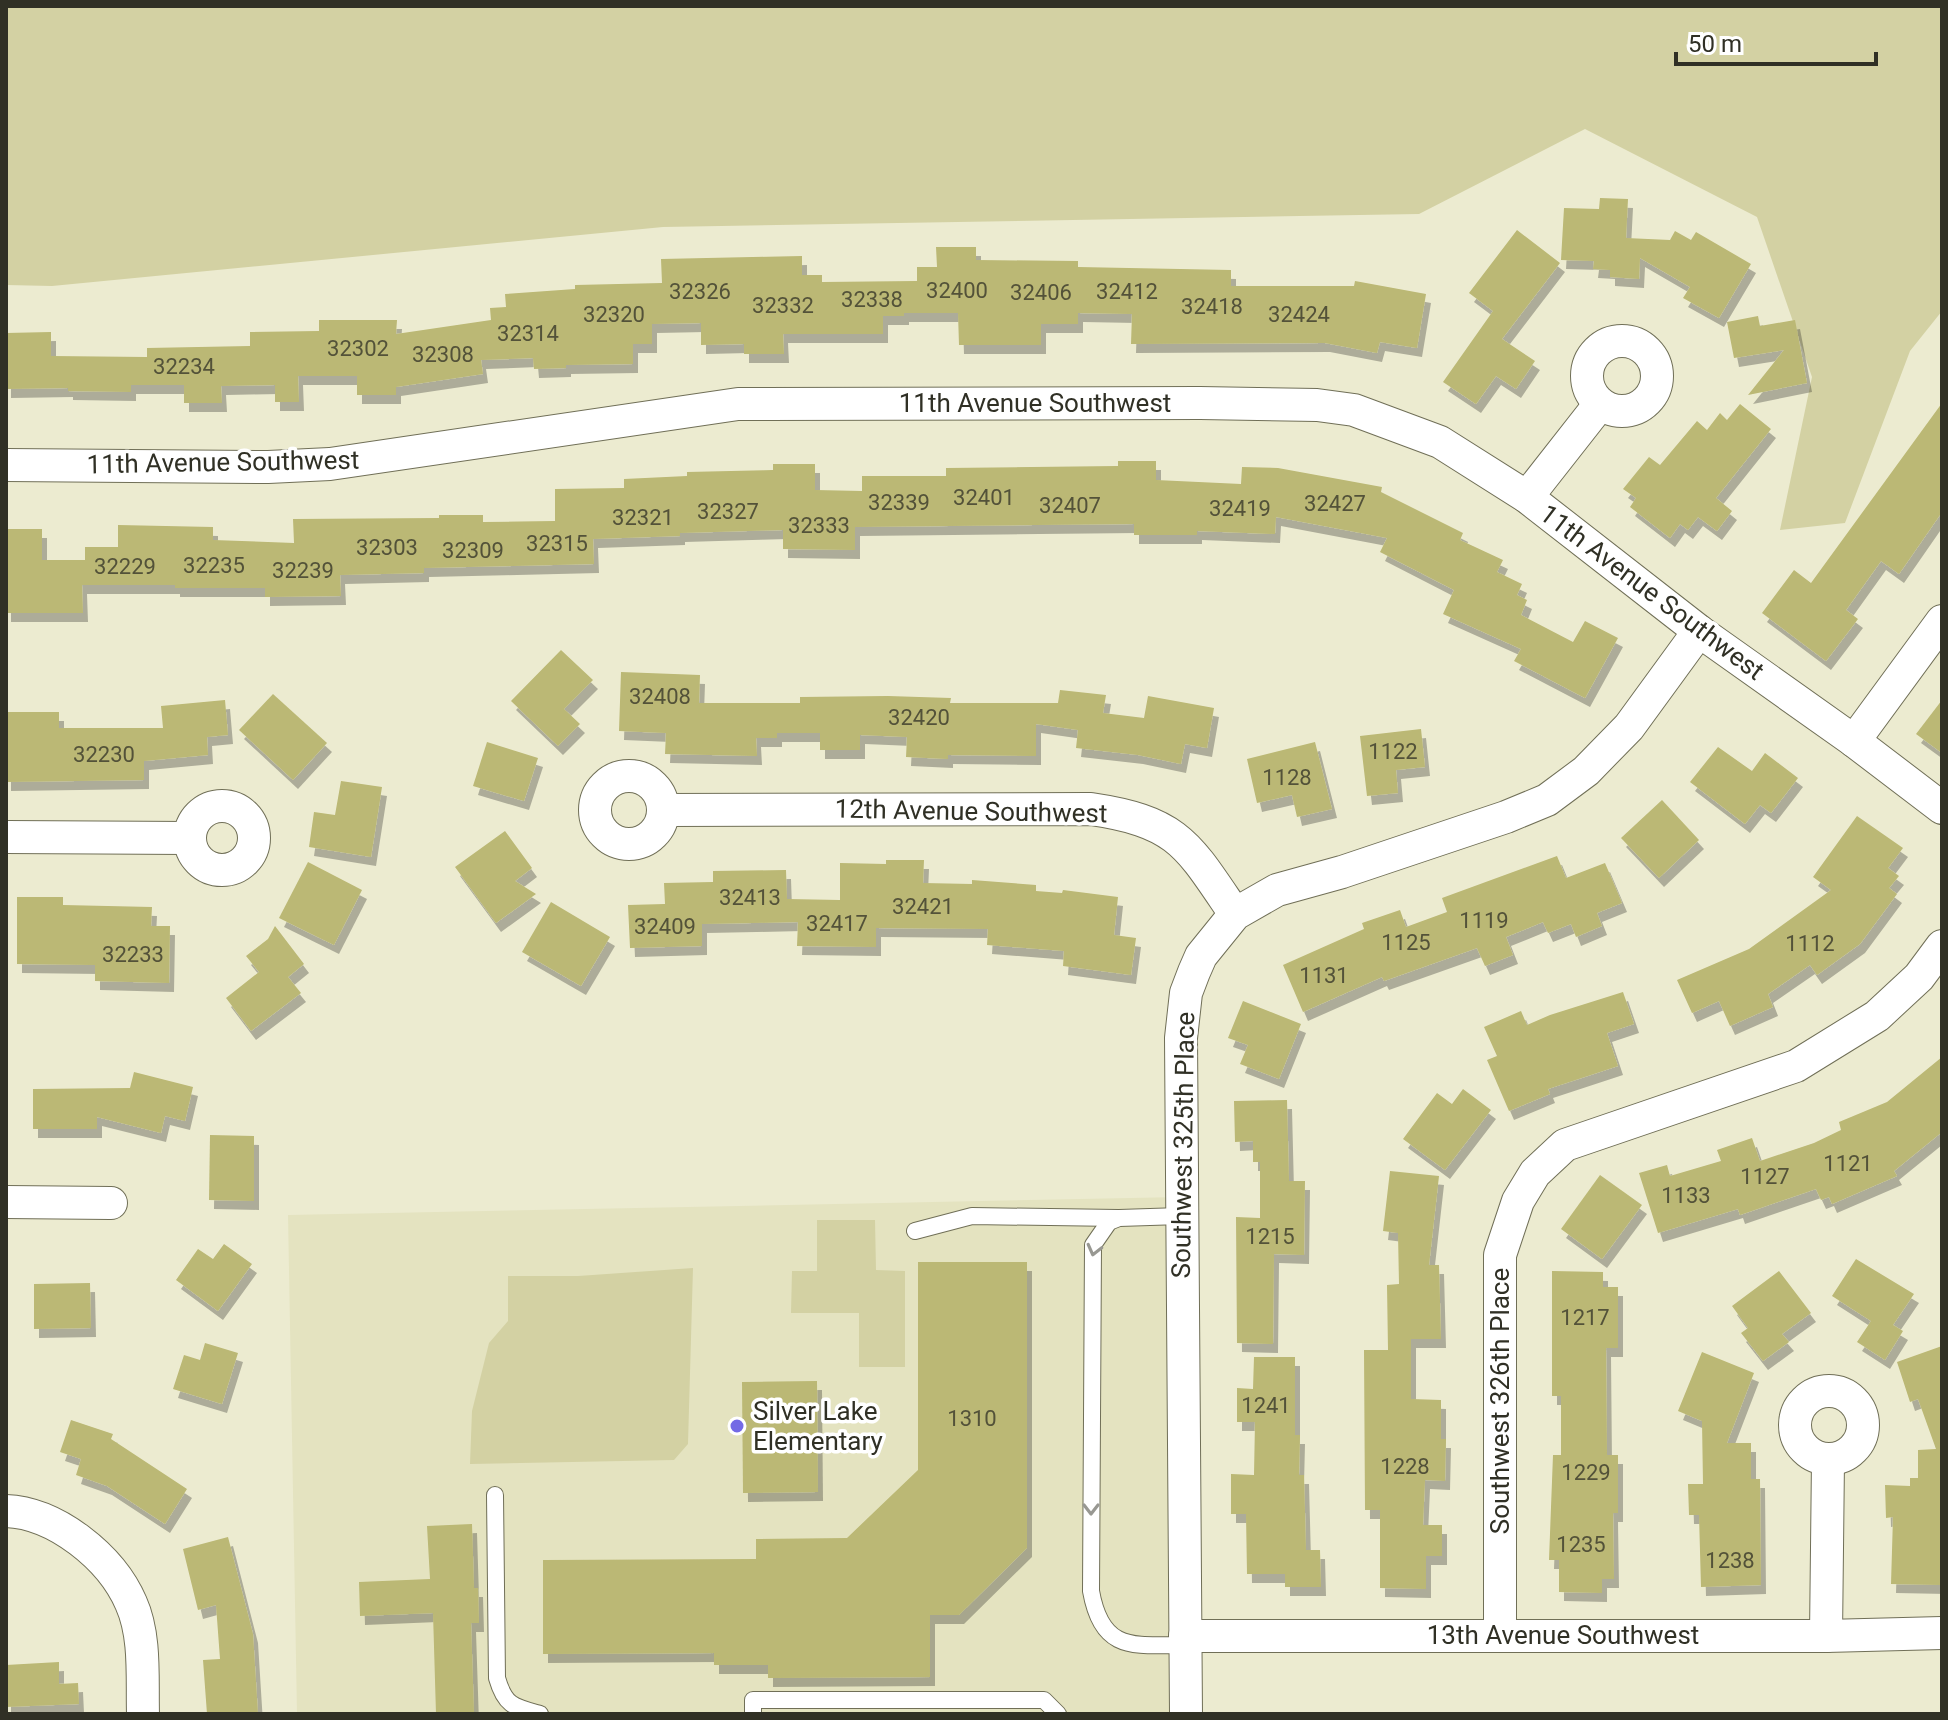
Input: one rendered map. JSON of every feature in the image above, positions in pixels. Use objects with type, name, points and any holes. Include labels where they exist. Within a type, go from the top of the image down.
[{"type":"street","name":"11th Avenue Southwest","points":[[6,465],[268,467],[330,464],[738,404],[1317,405],[1354,410],[1440,442],[1527,497],[1699,631],[1942,808]]},
{"type":"street","points":[[1527,497],[1600,404]]},
{"type":"street","points":[[1854,741],[1942,621]]},
{"type":"street","name":"Southwest 325th Place","points":[[1186,1714],[1181,1038],[1186,993],[1201,956],[1235,914],[1277,890],[1342,872],[1506,817],[1547,800],[1586,771],[1629,727],[1699,631]]},
{"type":"street","name":"12th Avenue Southwest","points":[[664,810],[1091,809],[1130,815],[1164,828],[1192,851],[1235,914]]},
{"type":"street","points":[[6,837],[189,838]]},
{"type":"street","name":"Southwest 326th Place","points":[[1500,1634],[1500,1255],[1518,1201],[1535,1173],[1565,1145],[1796,1066],[1877,1016],[1919,977],[1942,946]]},
{"type":"street","points":[[6,1202],[111,1203]]},
{"type":"street","points":[[1826,1636],[1828,1460]]},
{"type":"street","points":[[6,1511],[53,1521],[85,1544],[113,1575],[131,1603],[138,1628],[143,1714]]},
{"type":"street","name":"13th Avenue Southwest","points":[[1185,1641],[1500,1634],[1826,1636],[1942,1633]]},
{"type":"lane","points":[[915,1231],[972,1216],[1181,1216]]},
{"type":"lane","points":[[1119,1218],[1109,1222],[1101,1231],[1093,1245],[1091,1257],[1091,1591],[1097,1614],[1117,1641],[1129,1644],[1185,1641]]},
{"type":"lane","points":[[495,1495],[497,1678],[501,1692],[514,1707],[540,1714]]},
{"type":"lane","points":[[753,1714],[753,1700],[1044,1700],[1058,1714]]},
{"type":"shaded area","points":[[6,6],[1942,6],[1942,311],[1910,351],[1845,523],[1780,530],[1812,377],[1757,217],[1585,129],[1419,214],[663,227],[52,286],[6,285]]},
{"type":"shaded area","name":"Silver Lake Elementary","points":[[1181,1197],[1186,1714],[297,1714],[288,1215]]},
{"type":"shaded area","points":[[817,1220],[875,1220],[876,1270],[905,1271],[905,1367],[859,1367],[859,1313],[791,1313],[792,1271],[817,1271]]},
{"type":"shaded area","points":[[693,1268],[688,1444],[674,1460],[470,1464],[472,1411],[489,1343],[508,1321],[508,1276],[578,1276]]},
{"type":"building","points":[[1600,198],[1628,199],[1626,238],[1670,240],[1675,231],[1691,240],[1696,232],[1751,264],[1719,318],[1683,298],[1690,287],[1640,258],[1639,279],[1610,277],[1610,270],[1593,269],[1594,261],[1561,260],[1564,208],[1599,209]]},
{"type":"building","points":[[1517,230],[1560,263],[1502,339],[1535,361],[1516,389],[1496,376],[1476,404],[1443,382],[1493,311],[1469,293]]},
{"type":"building","points":[[936,247],[976,247],[976,260],[1078,261],[1078,267],[1231,270],[1231,286],[1354,286],[1355,281],[1426,294],[1417,348],[1380,342],[1377,353],[1325,343],[1131,344],[1132,314],[1078,313],[1078,324],[1041,324],[1041,345],[959,345],[958,313],[904,313],[904,316],[883,316],[883,334],[783,334],[784,354],[744,354],[744,344],[701,345],[701,323],[652,324],[652,344],[633,344],[633,364],[534,369],[533,358],[481,360],[483,374],[396,387],[396,395],[357,395],[357,376],[298,376],[299,402],[275,402],[275,385],[221,386],[222,403],[184,403],[184,385],[131,385],[131,392],[68,391],[68,388],[6,389],[6,333],[51,332],[51,356],[147,357],[147,348],[250,346],[250,332],[319,331],[319,320],[397,320],[396,334],[491,320],[490,308],[506,307],[505,294],[575,289],[575,285],[662,283],[661,259],[802,256],[802,275],[822,275],[822,282],[917,281],[917,267],[937,267]]},
{"type":"building","points":[[1758,316],[1760,326],[1795,320],[1807,383],[1748,395],[1784,350],[1734,358],[1727,322]]},
{"type":"building","points":[[1942,403],[1942,512],[1899,574],[1881,561],[1846,610],[1858,619],[1826,661],[1762,613],[1794,570],[1811,583]]},
{"type":"building","points":[[1740,404],[1771,429],[1716,498],[1732,511],[1717,531],[1698,517],[1688,530],[1680,524],[1670,538],[1630,507],[1636,498],[1623,489],[1649,457],[1660,465],[1697,421],[1707,430],[1720,413],[1727,420]]},
{"type":"building","points":[[1118,461],[1156,461],[1156,480],[1241,484],[1242,467],[1278,468],[1382,487],[1381,492],[1463,533],[1460,540],[1503,560],[1497,572],[1522,584],[1517,595],[1527,600],[1521,615],[1573,642],[1585,621],[1618,638],[1585,698],[1514,661],[1521,649],[1443,614],[1454,590],[1380,552],[1387,538],[1276,517],[1275,534],[1197,531],[1197,535],[1134,535],[1134,524],[855,527],[855,550],[783,549],[783,530],[593,539],[594,564],[424,568],[424,573],[340,575],[341,596],[265,597],[265,588],[82,585],[83,613],[6,613],[6,529],[42,529],[42,560],[85,560],[85,547],[118,547],[118,525],[213,527],[213,540],[294,543],[293,519],[483,515],[483,522],[555,521],[555,489],[624,488],[624,479],[687,476],[687,472],[773,470],[773,464],[815,464],[815,490],[862,491],[862,476],[946,476],[946,468],[1118,466]]},
{"type":"building","points":[[561,650],[593,680],[564,709],[580,724],[558,746],[511,701]]},
{"type":"building","points":[[621,672],[700,675],[699,703],[800,703],[800,697],[888,696],[951,698],[950,703],[1058,703],[1060,690],[1106,695],[1103,713],[1144,718],[1148,696],[1214,708],[1207,748],[1185,744],[1181,764],[1138,755],[1076,748],[1078,730],[1036,724],[1036,756],[906,757],[907,737],[860,735],[860,750],[820,750],[820,733],[777,733],[777,738],[756,738],[757,756],[665,754],[666,733],[619,731]]},
{"type":"building","points":[[273,694],[327,743],[293,780],[239,730]]},
{"type":"building","points":[[225,700],[228,735],[207,737],[208,755],[144,761],[144,780],[6,782],[6,712],[59,712],[59,728],[163,728],[161,706]]},
{"type":"building","points":[[1942,700],[1942,753],[1916,734]]},
{"type":"building","points":[[1421,729],[1425,767],[1396,770],[1398,793],[1367,796],[1360,736]]},
{"type":"building","points":[[487,742],[538,758],[524,801],[473,786]]},
{"type":"building","points":[[1315,742],[1332,809],[1297,817],[1292,795],[1257,803],[1247,759]]},
{"type":"building","points":[[1718,747],[1752,771],[1765,753],[1798,778],[1771,813],[1760,805],[1745,824],[1690,782]]},
{"type":"building","points":[[341,781],[382,787],[371,857],[309,847],[314,812],[335,815]]},
{"type":"building","points":[[1662,800],[1699,840],[1659,878],[1621,838]]},
{"type":"building","points":[[1857,816],[1903,848],[1888,868],[1899,876],[1889,888],[1897,894],[1860,944],[1817,975],[1810,965],[1768,994],[1773,1007],[1730,1026],[1719,1001],[1692,1013],[1677,980],[1749,949],[1831,890],[1813,877]]},
{"type":"building","points":[[505,831],[532,868],[515,881],[536,894],[496,923],[455,867]]},
{"type":"building","points":[[1557,856],[1566,878],[1605,863],[1622,903],[1597,913],[1602,926],[1576,937],[1571,924],[1548,933],[1543,922],[1506,937],[1513,955],[1485,966],[1477,948],[1384,981],[1382,977],[1303,1012],[1283,965],[1364,929],[1362,923],[1400,910],[1406,927],[1447,912],[1442,898]]},
{"type":"building","points":[[886,860],[924,860],[923,883],[972,884],[972,880],[1036,885],[1036,891],[1062,893],[1063,890],[1118,897],[1114,935],[1136,938],[1131,975],[1063,966],[1064,951],[987,945],[988,929],[876,928],[876,947],[797,946],[798,922],[702,924],[702,946],[630,948],[628,905],[665,904],[664,883],[713,882],[713,871],[786,870],[787,899],[840,900],[840,863],[886,864]]},
{"type":"building","points":[[308,862],[362,890],[334,945],[279,918]]},
{"type":"building","points":[[17,897],[63,897],[63,905],[152,907],[151,926],[170,926],[169,983],[95,981],[95,965],[17,964]]},
{"type":"building","points":[[551,902],[610,937],[581,986],[522,952]]},
{"type":"building","points":[[275,926],[304,964],[288,977],[301,993],[251,1031],[226,998],[259,972],[246,956],[268,939]]},
{"type":"building","points":[[1623,992],[1634,1024],[1607,1033],[1618,1066],[1548,1089],[1550,1094],[1509,1111],[1487,1060],[1497,1056],[1484,1027],[1521,1011],[1527,1025]]},
{"type":"building","points":[[1243,1001],[1301,1024],[1279,1079],[1240,1064],[1248,1045],[1228,1038]]},
{"type":"building","points":[[1942,1057],[1942,1132],[1894,1171],[1897,1176],[1832,1204],[1829,1197],[1821,1200],[1816,1189],[1740,1215],[1738,1209],[1658,1233],[1639,1173],[1667,1165],[1670,1176],[1721,1161],[1717,1150],[1752,1138],[1760,1161],[1814,1143],[1841,1130],[1839,1122],[1887,1102]]},
{"type":"building","points":[[134,1072],[193,1087],[185,1121],[165,1116],[161,1133],[97,1117],[97,1129],[33,1129],[33,1089],[130,1088]]},
{"type":"building","points":[[1463,1089],[1491,1110],[1445,1170],[1403,1139],[1437,1093],[1452,1104]]},
{"type":"building","points":[[1287,1100],[1289,1181],[1305,1181],[1304,1255],[1274,1254],[1273,1344],[1237,1343],[1236,1217],[1260,1218],[1260,1162],[1253,1162],[1253,1141],[1235,1142],[1234,1101]]},
{"type":"building","points":[[210,1135],[254,1136],[254,1201],[209,1200]]},
{"type":"building","points":[[1390,1171],[1439,1176],[1429,1265],[1439,1265],[1441,1339],[1411,1339],[1411,1399],[1441,1400],[1441,1439],[1446,1439],[1445,1481],[1425,1480],[1423,1525],[1442,1525],[1442,1556],[1426,1556],[1426,1589],[1380,1588],[1380,1510],[1365,1510],[1364,1350],[1388,1350],[1387,1285],[1399,1284],[1398,1233],[1383,1231]]},
{"type":"building","points":[[1600,1175],[1642,1205],[1602,1259],[1561,1229]]},
{"type":"building","points":[[224,1244],[252,1264],[218,1311],[176,1280],[198,1249],[213,1259]]},
{"type":"building","points":[[1856,1259],[1914,1294],[1893,1325],[1903,1331],[1885,1360],[1857,1342],[1871,1321],[1832,1296]]},
{"type":"building","points":[[918,1262],[1027,1262],[1027,1548],[959,1615],[930,1615],[930,1677],[768,1678],[768,1665],[714,1665],[714,1653],[543,1654],[543,1560],[756,1559],[756,1539],[847,1538],[918,1470]]},
{"type":"building","points":[[1552,1271],[1603,1272],[1603,1287],[1618,1287],[1618,1348],[1606,1348],[1607,1455],[1618,1455],[1618,1513],[1613,1513],[1614,1579],[1602,1579],[1602,1593],[1559,1592],[1559,1560],[1549,1560],[1553,1455],[1561,1455],[1561,1396],[1552,1396]]},
{"type":"building","points":[[1779,1271],[1811,1313],[1782,1334],[1789,1342],[1763,1361],[1741,1333],[1748,1328],[1732,1306]]},
{"type":"building","points":[[90,1283],[91,1328],[34,1329],[34,1284]]},
{"type":"building","points":[[205,1343],[238,1353],[222,1404],[173,1389],[184,1355],[200,1360]]},
{"type":"building","points":[[1942,1346],[1942,1585],[1891,1584],[1893,1517],[1886,1518],[1885,1485],[1910,1486],[1910,1478],[1918,1478],[1918,1450],[1936,1449],[1918,1399],[1910,1402],[1897,1362]]},
{"type":"building","points":[[1702,1352],[1754,1373],[1727,1443],[1751,1443],[1751,1479],[1760,1479],[1761,1585],[1701,1587],[1699,1515],[1689,1515],[1688,1484],[1703,1484],[1702,1421],[1678,1411]]},
{"type":"building","points":[[1254,1357],[1295,1357],[1295,1435],[1300,1435],[1299,1475],[1304,1475],[1306,1550],[1320,1550],[1321,1587],[1285,1587],[1285,1574],[1247,1574],[1246,1514],[1231,1514],[1231,1474],[1254,1475],[1255,1422],[1237,1422],[1237,1388],[1253,1389]]},
{"type":"building","points":[[817,1381],[818,1492],[743,1493],[742,1382]]},
{"type":"building","points":[[71,1420],[113,1434],[111,1439],[187,1489],[165,1524],[107,1486],[76,1475],[81,1459],[60,1452]]},
{"type":"building","points":[[472,1524],[474,1588],[478,1588],[479,1623],[471,1623],[474,1714],[436,1714],[433,1613],[360,1616],[359,1582],[430,1579],[427,1526]]},
{"type":"building","points":[[228,1537],[253,1634],[258,1714],[207,1714],[203,1660],[220,1659],[216,1605],[198,1610],[183,1549]]},
{"type":"building","points":[[59,1662],[59,1684],[78,1683],[79,1704],[6,1707],[6,1665]]},
{"type":"place","name":"Silver Lake Elementary","points":[[737,1426]]}]
